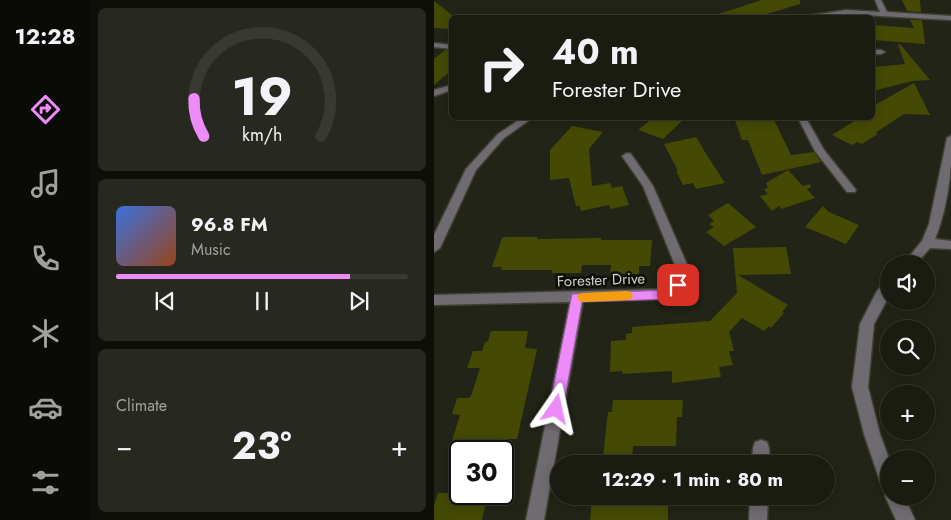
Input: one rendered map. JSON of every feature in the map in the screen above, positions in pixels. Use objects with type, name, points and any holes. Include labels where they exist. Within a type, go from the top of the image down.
[{"type":"street","points":[[878,0],[884,12]]},
{"type":"street","points":[[822,15],[846,12],[884,12],[951,18]]},
{"type":"street","points":[[434,45],[449,47]]},
{"type":"street","points":[[434,92],[449,88]]},
{"type":"street","points":[[434,248],[471,169],[502,136],[524,120]]},
{"type":"street","points":[[803,120],[820,151],[851,190]]},
{"type":"street","points":[[917,255],[927,243],[935,224],[951,138]]},
{"type":"street","name":"Forester Drive","points":[[434,300],[577,298],[670,294],[686,276],[648,186],[627,156]]},
{"type":"street","points":[[927,243],[951,245]]},
{"type":"street","points":[[535,520],[577,298]]},
{"type":"street","points":[[880,300],[868,324],[860,387],[880,457]]},
{"type":"street","points":[[758,520],[759,505]]},
{"type":"street","points":[[898,505],[906,520]]},
{"type":"building","points":[[762,0],[800,0],[800,4],[764,15],[715,15]]},
{"type":"building","points":[[902,0],[920,0],[921,12],[907,11]]},
{"type":"building","points":[[434,1],[452,15],[449,15],[449,29],[434,28]]},
{"type":"building","points":[[910,20],[922,20],[925,44],[875,40],[875,25],[914,28]]},
{"type":"building","points":[[900,44],[930,80],[912,81],[875,90],[875,67],[905,64],[898,45]]},
{"type":"building","points":[[445,50],[449,51],[449,72],[434,85],[434,59]]},
{"type":"building","points":[[914,83],[930,115],[904,114],[862,144],[857,142],[852,145],[832,135],[856,120],[875,120],[875,105]]},
{"type":"building","points":[[650,120],[683,120],[663,139],[638,130]]},
{"type":"building","points":[[735,120],[774,120],[791,155],[814,152],[821,162],[762,175],[748,140],[742,140]]},
{"type":"building","points":[[572,126],[603,132],[589,149],[592,186],[610,183],[612,188],[622,186],[629,205],[610,209],[609,205],[581,211],[580,206],[576,206],[569,178],[550,180],[550,150]]},
{"type":"building","points":[[696,137],[725,183],[696,189],[693,183],[683,185],[664,144]]},
{"type":"building","points":[[788,170],[803,186],[810,184],[811,187],[807,189],[815,198],[781,209],[779,206],[772,211],[760,196],[768,194],[764,189],[768,188],[766,183]]},
{"type":"building","points":[[728,203],[756,227],[724,246],[706,232],[714,227],[709,224],[714,221],[708,215]]},
{"type":"building","points":[[823,206],[829,212],[859,225],[846,244],[805,227]]},
{"type":"building","points":[[502,238],[652,240],[650,266],[639,266],[639,274],[610,274],[611,265],[582,265],[581,273],[552,273],[552,270],[501,270],[502,267],[492,267]]},
{"type":"building","points":[[786,247],[791,274],[738,275],[788,305],[782,312],[784,313],[771,328],[769,326],[764,331],[742,318],[729,332],[734,351],[729,351],[733,365],[719,367],[721,377],[672,383],[672,371],[623,374],[622,371],[610,372],[611,341],[626,340],[626,334],[632,333],[632,327],[710,321],[737,293],[733,248]]},
{"type":"building","points":[[491,331],[528,331],[525,348],[537,349],[517,439],[452,440],[460,415],[452,414],[457,398],[469,398],[471,396],[480,368],[467,368],[473,351],[482,351],[485,342],[488,341]]},
{"type":"building","points":[[613,400],[683,400],[682,417],[677,417],[676,446],[633,446],[632,455],[603,455],[608,412],[612,412]]},
{"type":"building","points":[[438,493],[449,493],[449,505],[485,505],[482,520],[434,520],[434,506]]},
{"type":"building","points":[[591,505],[668,505],[668,520],[590,520]]},
{"type":"slow traffic","points":[[583,297],[627,296]]},
{"type":"route","points":[[556,409],[577,298],[670,294],[678,285]]}]
